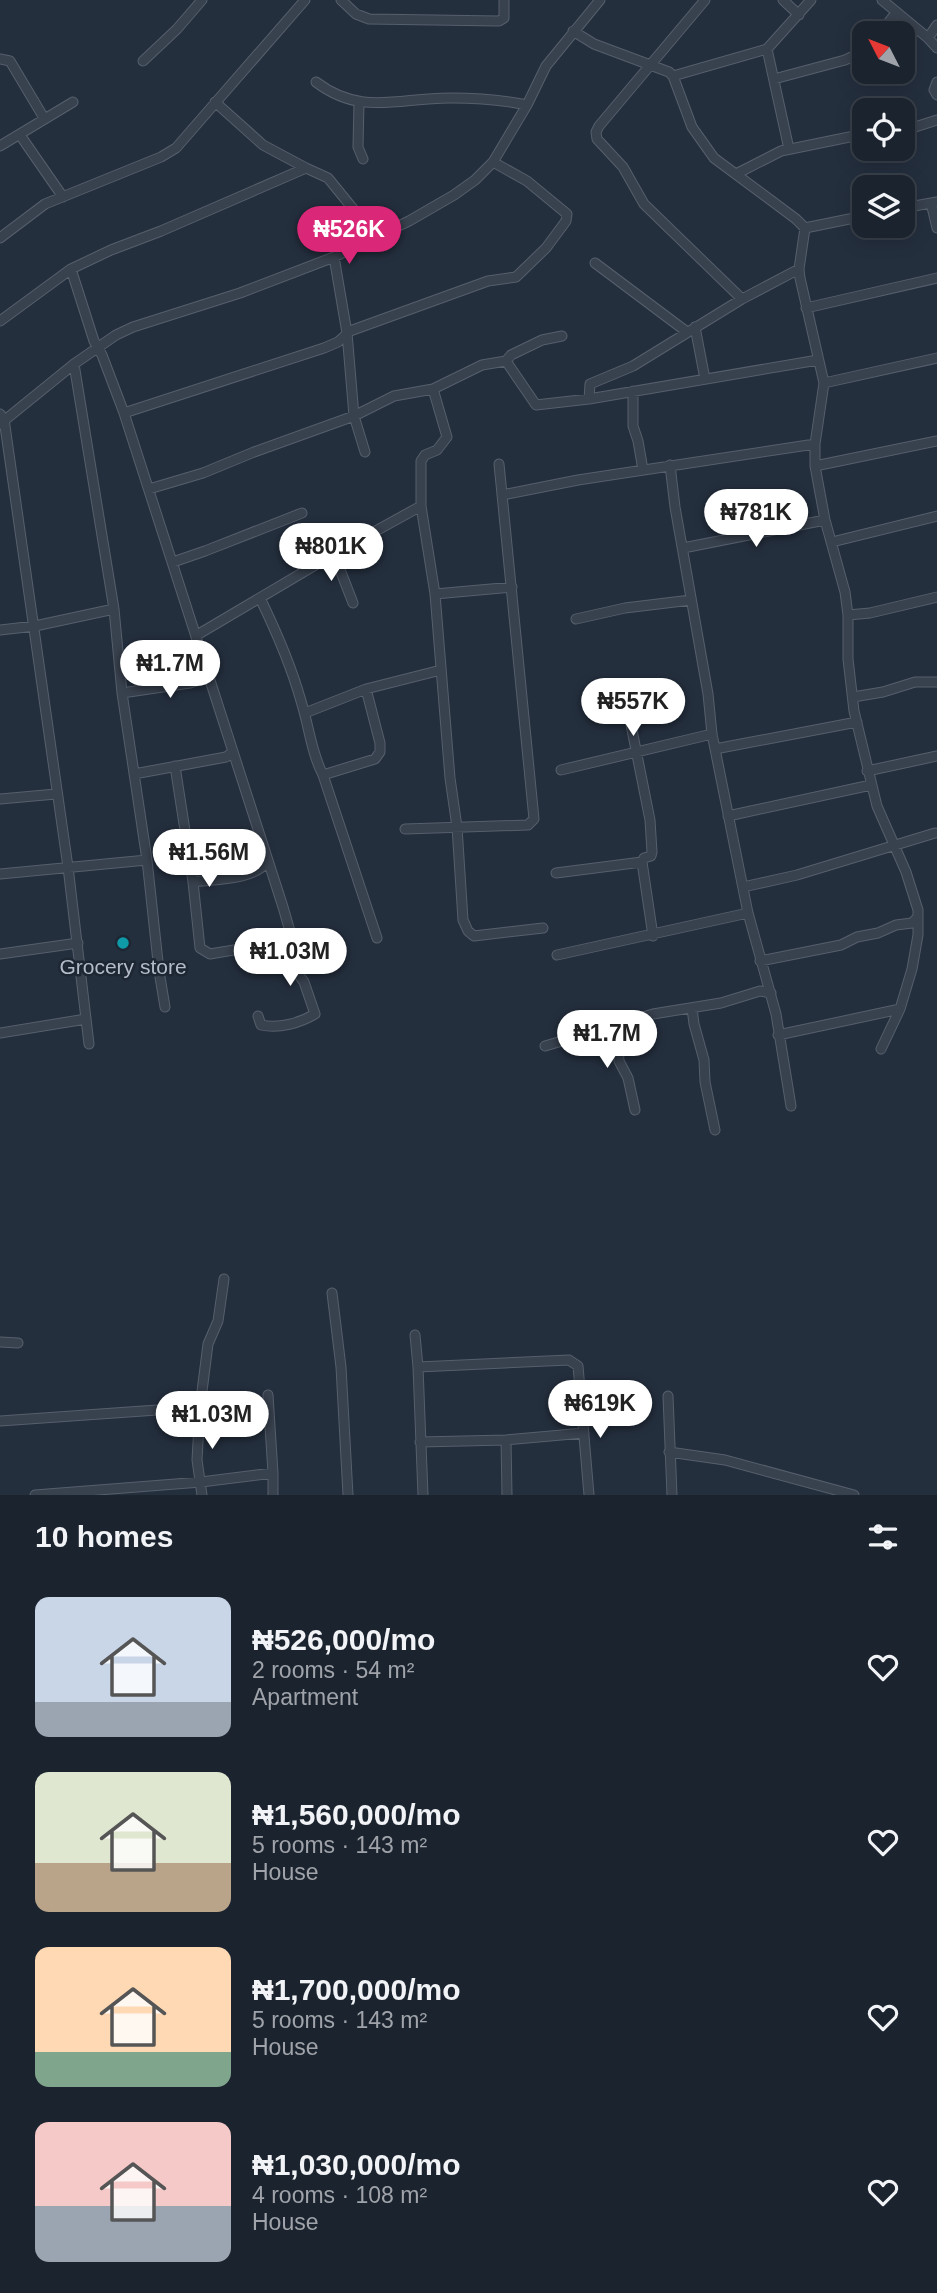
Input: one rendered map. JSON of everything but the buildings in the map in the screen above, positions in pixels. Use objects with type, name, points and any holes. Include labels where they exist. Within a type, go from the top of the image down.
[{"type":"street","points":[[143,61],[177,29],[202,0]]},
{"type":"street","points":[[0,238],[45,204],[161,157],[176,148],[305,0]]},
{"type":"street","points":[[341,0],[362,17],[369,19],[499,21],[504,18],[504,0]]},
{"type":"street","points":[[705,0],[596,132],[597,139],[623,167],[644,204],[742,299]]},
{"type":"street","points":[[783,0],[799,15]]},
{"type":"street","points":[[673,76],[768,50],[811,0]]},
{"type":"street","points":[[882,0],[937,48]]},
{"type":"street","points":[[89,1044],[35,626],[1,419],[97,347],[133,327],[240,293],[334,257],[454,195],[494,162],[546,66],[595,2]]},
{"type":"street","points":[[890,21],[896,13]]},
{"type":"street","points":[[928,38],[937,26]]},
{"type":"street","points":[[573,31],[594,44],[651,64],[673,76],[692,127],[714,158],[805,228]]},
{"type":"street","points":[[768,50],[789,149]]},
{"type":"street","points":[[774,79],[852,57]]},
{"type":"street","points":[[0,58],[10,61],[44,118]]},
{"type":"street","points":[[316,82],[332,94],[359,103],[421,101],[449,97],[527,105]]},
{"type":"street","points":[[937,82],[934,90],[937,95]]},
{"type":"street","points":[[0,146],[73,102]]},
{"type":"street","points":[[215,102],[263,145],[328,178],[376,237]]},
{"type":"street","points":[[359,103],[358,147],[363,159]]},
{"type":"street","points":[[915,127],[937,120]]},
{"type":"street","points":[[20,135],[63,197]]},
{"type":"street","points":[[736,174],[773,154],[852,136]]},
{"type":"street","points":[[124,413],[324,348],[338,342],[347,333],[488,281],[512,279],[546,248],[566,221],[566,211],[527,181],[494,162]]},
{"type":"street","points":[[0,321],[71,269],[306,169]]},
{"type":"street","points":[[915,206],[934,202],[937,228]]},
{"type":"street","points":[[805,228],[852,218]]},
{"type":"street","points":[[805,228],[799,269],[824,383],[815,444],[815,466],[825,520],[845,592],[848,659],[867,771],[916,900],[918,917],[916,947],[900,1009],[881,1049]]},
{"type":"street","points":[[334,257],[347,333],[354,416],[365,452]]},
{"type":"street","points":[[595,263],[691,329],[705,379]]},
{"type":"street","points":[[71,269],[97,347],[124,413],[197,635],[268,860],[292,940],[299,975],[312,1001],[315,1014],[294,1022],[268,1027],[261,1025],[258,1016]]},
{"type":"street","points":[[589,399],[590,384],[633,366],[742,299],[799,269]]},
{"type":"street","points":[[806,308],[937,278]]},
{"type":"street","points":[[149,489],[203,473],[354,416],[394,396],[433,389],[465,376],[482,365],[506,361],[511,355],[542,340],[562,336]]},
{"type":"street","points":[[824,383],[937,358]]},
{"type":"street","points":[[506,361],[536,405],[589,399],[818,360]]},
{"type":"street","points":[[74,364],[114,609],[122,693],[147,860],[165,1007]]},
{"type":"street","points":[[433,389],[447,437],[437,450],[425,455],[421,461],[421,506],[435,594],[463,919],[471,934],[543,928]]},
{"type":"street","points":[[633,391],[633,426],[643,470]]},
{"type":"street","points":[[815,466],[937,441]]},
{"type":"street","points":[[502,495],[815,444]]},
{"type":"street","points":[[405,829],[528,825],[534,819],[499,464]]},
{"type":"street","points":[[670,466],[708,694],[712,734],[748,913],[771,993],[791,1106]]},
{"type":"street","points":[[197,635],[421,506]]},
{"type":"street","points":[[173,562],[302,513]]},
{"type":"street","points":[[832,542],[937,516]]},
{"type":"street","points":[[682,548],[825,520]]},
{"type":"street","points":[[334,554],[353,603]]},
{"type":"street","points":[[435,594],[512,587]]},
{"type":"street","points":[[848,615],[870,613],[937,597]]},
{"type":"street","points":[[260,598],[283,648],[305,713],[316,763],[323,775],[377,937]]},
{"type":"street","points":[[576,619],[625,608],[691,600]]},
{"type":"street","points":[[0,630],[35,626],[114,609]]},
{"type":"street","points":[[305,713],[366,689],[441,670]]},
{"type":"street","points":[[122,693],[190,682],[209,676]]},
{"type":"street","points":[[853,697],[883,692],[915,682],[937,682]]},
{"type":"street","points":[[323,775],[375,759],[380,752],[366,689]]},
{"type":"street","points":[[626,700],[650,820],[652,852],[651,856],[643,858],[642,862],[653,936]]},
{"type":"street","points":[[715,749],[857,722]]},
{"type":"street","points":[[561,770],[712,734]]},
{"type":"street","points":[[134,774],[226,757],[233,752]]},
{"type":"street","points":[[867,771],[937,756]]},
{"type":"street","points":[[175,766],[193,881],[200,948],[206,953],[292,940]]},
{"type":"street","points":[[728,816],[871,785]]},
{"type":"street","points":[[0,799],[56,794]]},
{"type":"street","points":[[743,887],[797,875],[935,833]]},
{"type":"street","points":[[0,874],[147,860]]},
{"type":"street","points":[[193,881],[253,873],[268,860]]},
{"type":"street","points":[[556,873],[642,862]]},
{"type":"street","points":[[557,956],[627,938],[653,936],[748,913]]},
{"type":"street","points":[[760,961],[841,945],[857,937],[912,923],[918,917]]},
{"type":"street","points":[[0,954],[78,943]]},
{"type":"street","points":[[760,991],[767,982]]},
{"type":"street","points":[[545,1046],[653,1014],[721,1003],[760,991],[771,993]]},
{"type":"street","points":[[692,1009],[704,1060],[705,1082],[715,1130]]},
{"type":"street","points":[[778,1035],[900,1009]]},
{"type":"street","points":[[0,1033],[86,1019]]},
{"type":"street","points":[[617,1025],[619,1060],[628,1078],[635,1111]]},
{"type":"street","points":[[202,1495],[197,1450],[200,1407],[208,1344],[218,1321],[224,1279]]},
{"type":"street","points":[[332,1293],[341,1367],[348,1495]]},
{"type":"street","points":[[415,1335],[422,1495]]},
{"type":"street","points":[[0,1342],[18,1343]]},
{"type":"street","points":[[418,1367],[569,1360],[578,1366],[589,1495]]},
{"type":"street","points":[[268,1395],[273,1495]]},
{"type":"street","points":[[668,1396],[672,1495]]},
{"type":"street","points":[[0,1421],[200,1407]]},
{"type":"street","points":[[420,1442],[506,1440],[584,1433]]},
{"type":"street","points":[[506,1440],[507,1495]]},
{"type":"street","points":[[669,1452],[725,1460],[854,1495]]},
{"type":"street","points":[[35,1495],[201,1482],[273,1473]]},
{"type":"place","name":"Grocery store","points":[[123,943]]}]
